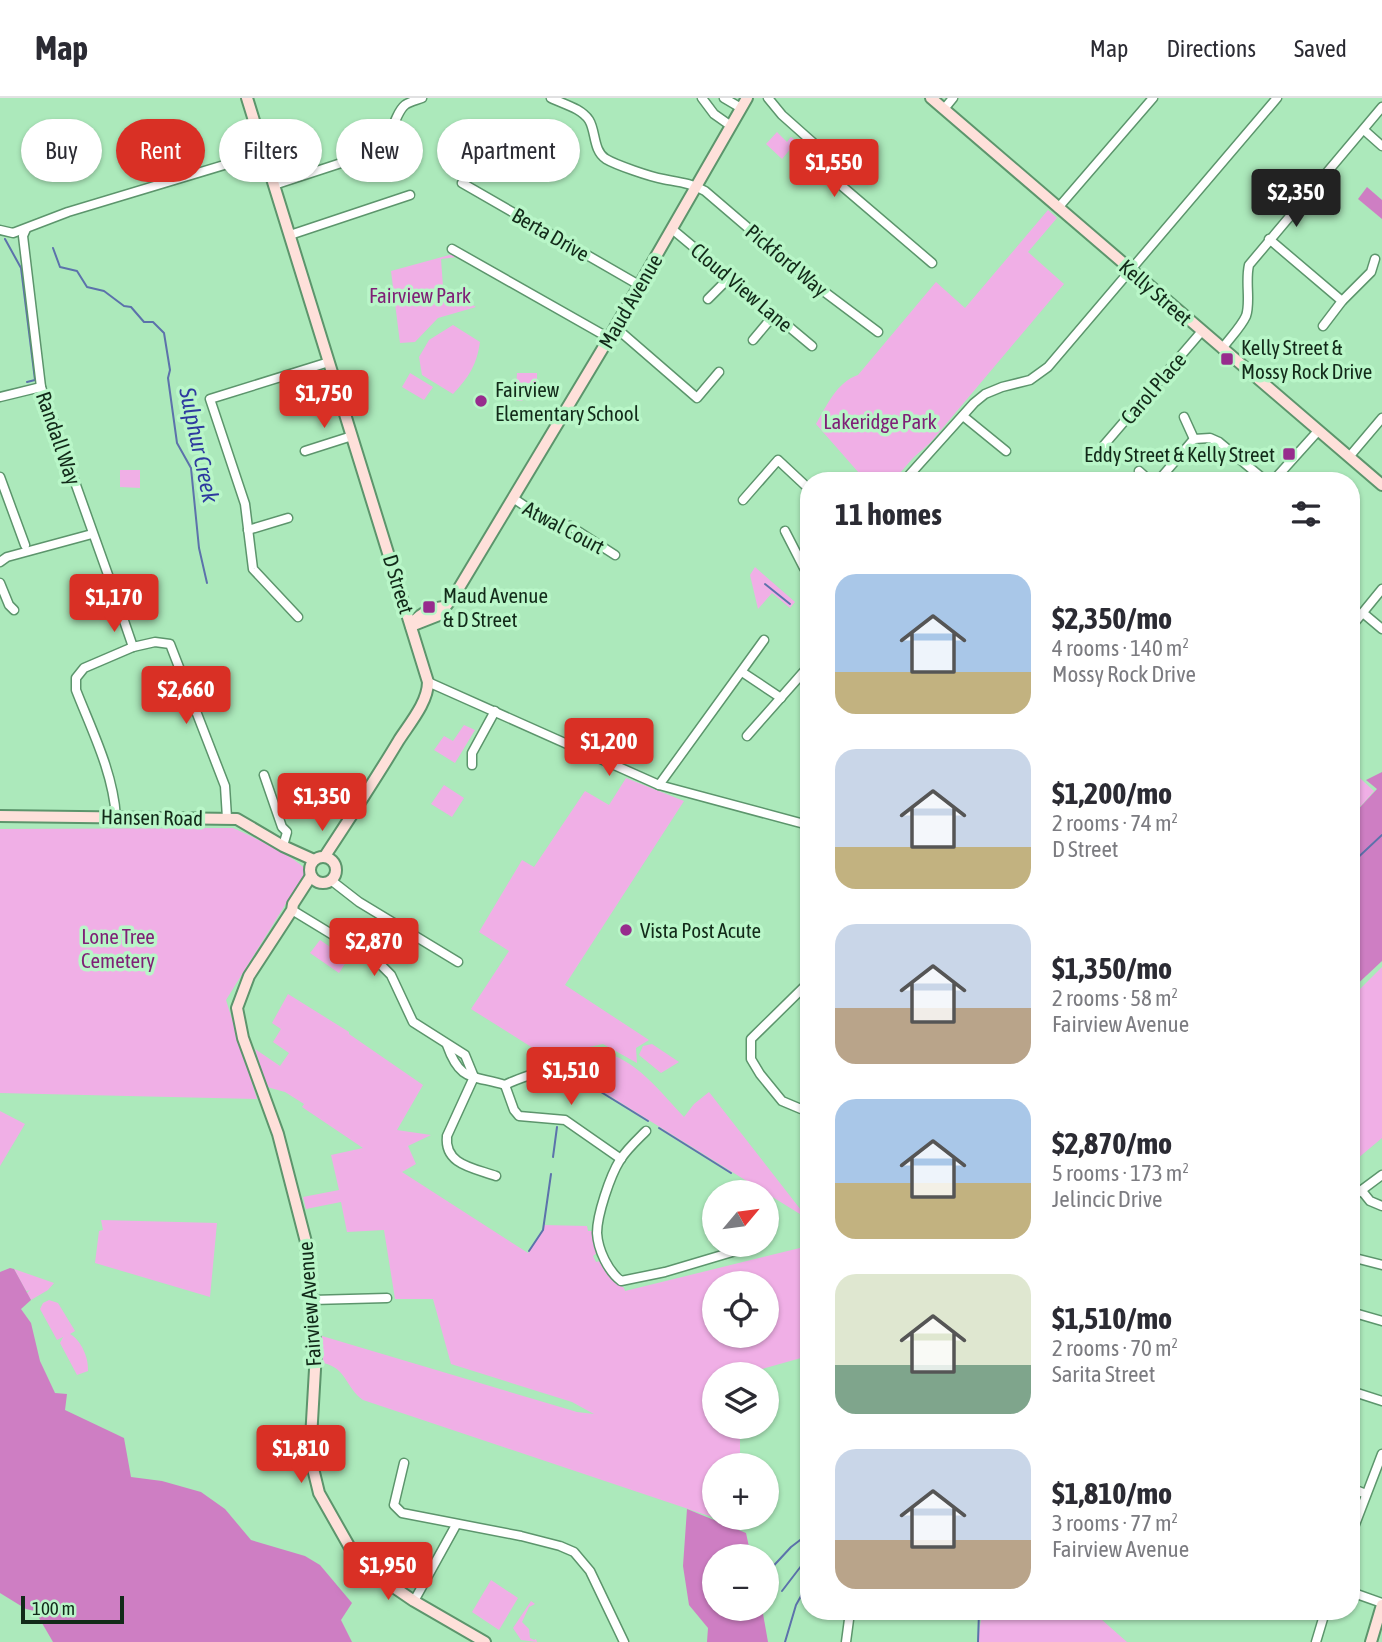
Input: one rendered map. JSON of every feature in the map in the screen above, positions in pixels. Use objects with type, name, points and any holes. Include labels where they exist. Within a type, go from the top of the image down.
[{"type":"main road","name":"D Street","points":[[247,98],[253,119]]},
{"type":"main road","name":"Kelly Street","points":[[931,98],[1382,485]]},
{"type":"main road","name":"Maud Avenue","points":[[411,626],[439,615],[456,593],[673,229],[744,103]]},
{"type":"main road","name":"D Street","points":[[273,182],[428,682]]},
{"type":"main road","name":"Maud Avenue","points":[[411,626],[417,617],[443,607]]},
{"type":"main road","points":[[418,646],[429,620]]},
{"type":"main road","name":"Fairview Avenue","points":[[428,682],[428,691],[345,830],[343,838],[293,904],[292,910],[249,976],[237,1008],[241,1031],[278,1134],[306,1241],[316,1352],[310,1456],[319,1493],[349,1546],[376,1575],[414,1601],[485,1642]]},
{"type":"main road","name":"Hansen Road","points":[[0,816],[237,819],[283,846],[301,853],[319,867]]},
{"type":"main road","points":[[319,867],[337,867],[334,878],[325,883],[319,867]]},
{"type":"main road","points":[[1371,1642],[1382,1604]]},
{"type":"main road","points":[[1377,1642],[1382,1625]]},
{"type":"street","points":[[274,185],[384,149],[392,135],[396,117],[405,105],[422,98]]},
{"type":"street","points":[[551,98],[583,113],[590,121],[597,148],[606,159],[663,180],[676,180],[696,186]]},
{"type":"street","points":[[702,98],[714,114],[731,126]]},
{"type":"street","points":[[724,98],[744,103]]},
{"type":"street","points":[[768,98],[782,115],[827,155],[843,187],[932,263]]},
{"type":"street","points":[[944,109],[953,98]]},
{"type":"street","points":[[1058,208],[1153,98]]},
{"type":"street","points":[[912,472],[985,394],[1030,380],[1048,367],[1277,98]]},
{"type":"street","points":[[1222,349],[1246,316],[1248,299],[1245,280],[1249,265],[1382,107]]},
{"type":"street","points":[[1364,130],[1382,146]]},
{"type":"street","points":[[0,230],[13,233],[68,212],[219,167]]},
{"type":"street","name":"Berta Drive","points":[[462,183],[639,285]]},
{"type":"street","name":"Pickford Way","points":[[696,186],[810,281],[878,332]]},
{"type":"street","points":[[290,235],[410,195]]},
{"type":"street","name":"Randall Way","points":[[26,229],[23,236],[41,387],[117,600]]},
{"type":"street","name":"Cloud View Lane","points":[[673,229],[813,346]]},
{"type":"street","points":[[1269,239],[1342,301]]},
{"type":"street","points":[[452,248],[612,332],[697,398],[719,372]]},
{"type":"street","points":[[1323,326],[1342,301],[1371,272],[1375,259]]},
{"type":"street","points":[[708,299],[729,278]]},
{"type":"street","points":[[753,340],[774,315]]},
{"type":"street","name":"Carol Place","points":[[1104,444],[1202,331]]},
{"type":"street","points":[[298,617],[253,569],[245,504],[210,399],[329,362]]},
{"type":"street","points":[[0,397],[41,387]]},
{"type":"street","points":[[963,415],[1006,451]]},
{"type":"street","points":[[1184,417],[1194,439]]},
{"type":"street","points":[[1349,457],[1382,418]]},
{"type":"street","points":[[1281,472],[1318,431]]},
{"type":"street","points":[[305,451],[352,436]]},
{"type":"street","points":[[1166,472],[1194,439],[1210,438],[1219,442],[1255,472]]},
{"type":"street","points":[[743,500],[778,460],[800,481]]},
{"type":"street","points":[[0,477],[25,545]]},
{"type":"street","name":"Atwal Court","points":[[513,498],[550,523],[570,526],[615,555]]},
{"type":"street","points":[[248,530],[288,518]]},
{"type":"street","points":[[785,531],[800,562]]},
{"type":"street","points":[[0,562],[7,557],[92,534]]},
{"type":"street","points":[[0,583],[13,610]]},
{"type":"street","points":[[1360,616],[1382,589]]},
{"type":"street","points":[[121,612],[133,646]]},
{"type":"street","points":[[1363,613],[1382,629]]},
{"type":"street","points":[[659,785],[764,640]]},
{"type":"street","points":[[116,817],[114,794],[76,690],[76,678],[84,668],[133,646],[155,642],[170,644],[225,786],[227,818]]},
{"type":"street","points":[[742,672],[781,698]]},
{"type":"street","points":[[747,736],[800,676]]},
{"type":"street","points":[[428,682],[659,785],[800,823]]},
{"type":"street","points":[[472,765],[472,754],[495,711]]},
{"type":"street","points":[[264,775],[282,827],[287,832],[283,846]]},
{"type":"street","points":[[334,878],[359,902],[458,962]]},
{"type":"street","points":[[292,910],[379,963],[391,975],[413,1022],[464,1055],[474,1077],[447,1136],[446,1146],[449,1155],[457,1162],[496,1176]]},
{"type":"street","points":[[800,991],[751,1040],[751,1059],[760,1074],[782,1101],[800,1109]]},
{"type":"street","points":[[447,1045],[453,1063],[460,1070],[474,1077],[505,1085],[516,1079],[532,1077],[553,1066]]},
{"type":"street","points":[[460,1070],[469,1063]]},
{"type":"street","points":[[505,1085],[519,1116],[565,1120],[621,1159]]},
{"type":"street","points":[[646,1131],[621,1159],[611,1179],[597,1233],[601,1253],[614,1275],[621,1281],[665,1272],[715,1257]]},
{"type":"street","points":[[1382,1175],[1362,1191],[1370,1201],[1382,1206]]},
{"type":"street","points":[[1360,1259],[1382,1265]]},
{"type":"street","points":[[312,1300],[387,1298]]},
{"type":"street","points":[[1360,1315],[1382,1321]]},
{"type":"street","points":[[1360,1394],[1382,1401]]},
{"type":"street","points":[[1360,1510],[1382,1454]]},
{"type":"street","points":[[404,1463],[394,1505],[402,1513],[521,1536],[574,1552],[590,1571],[624,1642]]},
{"type":"street","points":[[1360,1492],[1366,1494]]},
{"type":"street","points":[[414,1601],[456,1525]]},
{"type":"street","points":[[1360,1595],[1382,1604]]},
{"type":"street","points":[[846,1642],[849,1620]]},
{"type":"street","points":[[1316,1642],[1323,1620]]},
{"type":"green space","points":[[777,132],[787,142],[791,137],[797,141],[782,159],[766,144]]},
{"type":"green space","name":"Lakeridge Park","points":[[1048,210],[1057,218],[1028,252],[1064,284],[930,443],[901,472],[858,472],[816,424],[833,395],[844,383],[858,375],[936,282],[965,308]]},
{"type":"green space","name":"Fairview Park","points":[[453,254],[457,257],[441,259],[443,287],[476,307],[438,318],[415,342],[400,343],[391,271]]},
{"type":"green space","points":[[453,325],[480,342],[471,370],[453,394],[422,375],[419,357],[429,340]]},
{"type":"green space","points":[[410,373],[433,387],[424,400],[402,387]]},
{"type":"green space","points":[[517,373],[537,373],[537,380],[522,401],[515,400]]},
{"type":"green space","points":[[120,470],[140,470],[140,488],[120,487]]},
{"type":"green space","points":[[755,567],[795,602],[790,608],[772,593],[758,609],[750,575]]},
{"type":"green space","points":[[464,725],[475,730],[455,763],[434,750],[444,736],[453,741]]},
{"type":"green space","points":[[626,778],[684,801],[565,985],[649,1040],[636,1048],[637,1063],[603,1044],[576,1050],[555,1062],[471,1009],[509,951],[479,932],[522,860],[534,867],[585,791],[609,805]]},
{"type":"green space","points":[[1360,778],[1374,791],[1360,805]]},
{"type":"green space","points":[[444,785],[464,798],[452,817],[431,804]]},
{"type":"green space","name":"Lone Tree Cemetery","points":[[233,828],[296,861],[303,867],[306,876],[300,881],[226,1000],[257,1099],[0,1093],[0,829]]},
{"type":"green space","points":[[320,940],[348,959],[339,973],[310,953]]},
{"type":"green space","points":[[1382,967],[1382,1138],[1360,1156],[1360,989]]},
{"type":"green space","points":[[288,994],[349,1032],[423,1085],[397,1130],[431,1135],[408,1146],[416,1164],[402,1172],[528,1253],[543,1230],[543,1225],[587,1226],[588,1231],[594,1231],[597,1253],[593,1256],[596,1262],[600,1261],[612,1279],[625,1291],[702,1272],[702,1348],[779,1348],[779,1271],[706,1271],[763,1257],[779,1257],[779,1253],[800,1248],[800,1358],[779,1364],[779,1362],[702,1362],[702,1439],[740,1439],[740,1453],[702,1453],[702,1514],[363,1400],[337,1369],[323,1363],[322,1336],[577,1412],[594,1414],[572,1402],[451,1364],[433,1299],[395,1299],[384,1230],[347,1232],[341,1202],[306,1209],[303,1197],[339,1190],[331,1155],[363,1148],[302,1107],[304,1104],[285,1092],[267,1087],[255,1049],[280,1066],[289,1053],[273,1042],[281,1029],[272,1023]]},
{"type":"green space","points":[[652,1044],[679,1062],[661,1073],[639,1055],[643,1046]]},
{"type":"green space","points":[[600,1052],[613,1055],[636,1068],[684,1117],[694,1104],[709,1092],[778,1180],[745,1180],[560,1065],[583,1055]]},
{"type":"green space","points":[[0,1111],[25,1124],[0,1166]]},
{"type":"green space","points":[[779,1182],[800,1209],[800,1214],[779,1201]]},
{"type":"green space","points":[[101,1220],[217,1223],[210,1297],[95,1263],[99,1231],[103,1230]]},
{"type":"green space","points":[[14,1269],[54,1283],[31,1300],[27,1293],[30,1290],[26,1291]]},
{"type":"green space","points":[[49,1300],[58,1303],[75,1331],[70,1334],[84,1350],[88,1371],[77,1375],[60,1343],[63,1337],[57,1340],[40,1309],[43,1303]]},
{"type":"green space","points":[[491,1580],[518,1598],[499,1630],[472,1612]]},
{"type":"green space","points":[[531,1601],[535,1604],[529,1607],[522,1622],[529,1629],[530,1638],[536,1639],[537,1642],[521,1640],[513,1628]]},
{"type":"green space","points":[[981,1620],[1102,1620],[1127,1642],[978,1642]]},
{"type":"shaded area","points":[[1367,187],[1382,200],[1382,219],[1358,199]]},
{"type":"shaded area","points":[[1382,772],[1382,961],[1360,982],[1360,807],[1377,789],[1366,780]]},
{"type":"shaded area","points":[[14,1269],[31,1300],[21,1309],[31,1323],[40,1361],[55,1393],[67,1394],[65,1410],[124,1438],[131,1477],[162,1481],[201,1492],[225,1509],[251,1540],[305,1556],[320,1565],[352,1603],[341,1620],[352,1642],[53,1642],[35,1611],[26,1609],[0,1593],[0,1272]]},
{"type":"shaded area","points":[[687,1509],[702,1515],[702,1530],[739,1530],[746,1533],[748,1544],[702,1544],[702,1621],[689,1605],[683,1566]]},
{"type":"shaded area","points":[[702,1621],[764,1621],[768,1642],[707,1642],[708,1628]]},
{"type":"waterway","points":[[5,239],[21,268],[35,380],[27,382]]},
{"type":"waterway","name":"Sulphur Creek","points":[[53,248],[60,267],[77,271],[87,287],[104,291],[124,306],[131,307],[144,322],[153,322],[164,333],[177,443],[191,468],[199,548],[207,583]]},
{"type":"waterway","points":[[765,584],[790,604]]},
{"type":"waterway","points":[[1360,856],[1382,835]]},
{"type":"waterway","points":[[562,1068],[648,1121]]},
{"type":"waterway","points":[[553,1157],[557,1127]]},
{"type":"waterway","points":[[659,1128],[731,1173]]},
{"type":"waterway","points":[[529,1251],[543,1230],[551,1174]]},
{"type":"waterway","points":[[779,1560],[800,1540]]},
{"type":"waterway","points":[[782,1591],[800,1567]]},
{"type":"waterway","points":[[785,1642],[800,1598]]},
{"type":"waterway","points":[[978,1642],[979,1620]]},
{"type":"place","name":"Kelly Street & Mossy Rock Drive","points":[[1227,359]]},
{"type":"place","name":"Fairview Elementary School","points":[[481,401]]},
{"type":"place","name":"Eddy Street & Kelly Street","points":[[1289,454]]},
{"type":"place","name":"Maud Avenue & D Street","points":[[429,607]]},
{"type":"place","name":"Vista Post Acute","points":[[626,930]]}]
